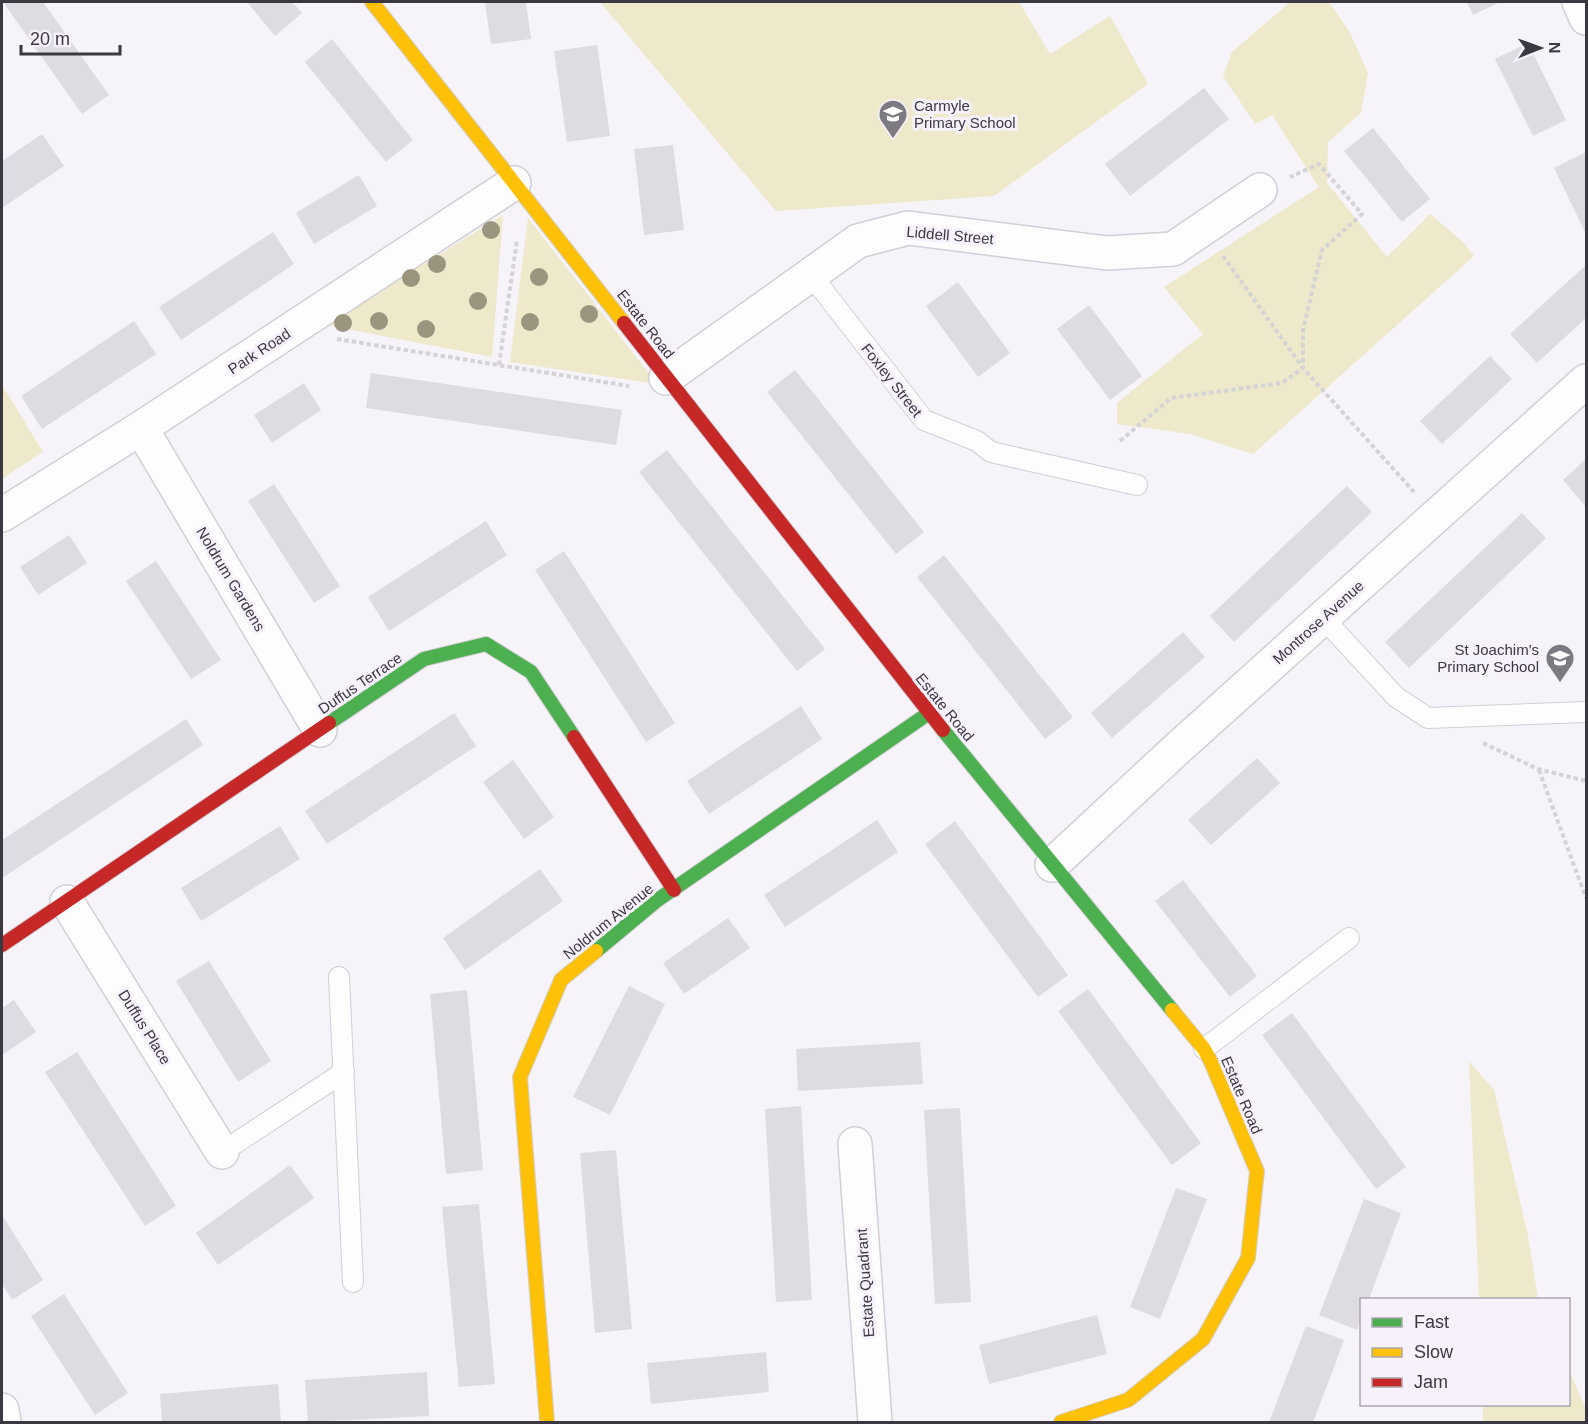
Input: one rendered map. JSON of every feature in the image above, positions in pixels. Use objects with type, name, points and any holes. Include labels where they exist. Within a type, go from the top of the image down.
[{"type":"street","name":"Estate Road","points":[[372,2],[929,713],[1204,1049],[1211,1062],[1257,1171],[1248,1258],[1203,1339],[1128,1400],[1061,1422]]},
{"type":"street","points":[[1579,2],[1587,18]]},
{"type":"street","name":"Park Road","points":[[2,516],[289,331],[519,189]]},
{"type":"street","name":"Liddell Street","points":[[673,386],[811,275],[858,242],[908,228],[1107,253],[1173,249],[1260,190]]},
{"type":"street","name":"Montrose Avenue","points":[[1052,865],[1178,748],[1587,381]]},
{"type":"street","name":"Noldrum Gardens","points":[[141,428],[320,730]]},
{"type":"street","name":"Duffus Terrace","points":[[2,945],[424,659],[486,644],[531,672],[674,890]]},
{"type":"street","name":"Noldrum Avenue","points":[[547,1422],[520,1077],[561,980],[656,902],[929,713]]},
{"type":"street","name":"Duffus Place","points":[[67,902],[222,1152]]},
{"type":"street","name":"Estate Quadrant","points":[[855,1144],[875,1422]]},
{"type":"street","points":[[2,1410],[4,1422]]},
{"type":"lane","name":"Foxley Street","points":[[811,275],[924,420],[977,441],[991,452],[1137,485]]},
{"type":"lane","points":[[1323,618],[1396,698],[1428,718],[1587,712]]},
{"type":"lane","points":[[1204,1049],[1349,938]]},
{"type":"lane","points":[[339,977],[353,1282]]},
{"type":"lane","points":[[222,1152],[344,1072]]},
{"type":"path","points":[[1260,190],[1319,164],[1362,214],[1322,250],[1303,330],[1303,368]]},
{"type":"path","points":[[499,365],[519,189]]},
{"type":"path","points":[[1204,228],[1303,368],[1436,517]]},
{"type":"path","points":[[289,331],[499,365],[673,386]]},
{"type":"path","points":[[1120,441],[1171,398],[1281,383],[1303,368]]},
{"type":"path","points":[[1478,741],[1538,769],[1587,781]]},
{"type":"path","points":[[1538,769],[1587,897]]},
{"type":"shaded area","name":"Carmyle Primary School","points":[[600,2],[1019,2],[1050,54],[1110,16],[1148,84],[994,196],[776,211]]},
{"type":"shaded area","points":[[1290,2],[1329,2],[1349,31],[1368,73],[1361,113],[1328,142],[1327,183],[1387,257],[1430,214],[1463,242],[1474,256],[1253,454],[1190,434],[1117,424],[1117,403],[1203,334],[1164,287],[1319,187],[1272,115],[1255,124],[1223,76],[1232,52]]},
{"type":"shaded area","points":[[503,215],[492,357],[326,325]]},
{"type":"shaded area","points":[[528,218],[657,384],[510,362]]},
{"type":"shaded area","points":[[2,385],[43,452],[2,479]]},
{"type":"shaded area","points":[[1469,1061],[1494,1090],[1528,1236],[1538,1298],[1479,1298]]},
{"type":"shaded area","points":[[1570,1372],[1586,1409],[1586,1422],[1483,1422],[1483,1406],[1570,1406]]},
{"type":"building","points":[[3,2],[43,2],[109,95],[82,114]]},
{"type":"building","points":[[247,2],[292,2],[302,13],[275,36]]},
{"type":"building","points":[[485,2],[526,2],[531,39],[491,44]]},
{"type":"building","points":[[1467,2],[1500,2],[1473,15]]},
{"type":"building","points":[[332,39],[413,140],[386,162],[305,62]]},
{"type":"building","points":[[1528,43],[1566,120],[1533,136],[1495,59]]},
{"type":"building","points":[[597,45],[610,136],[567,142],[554,51]]},
{"type":"building","points":[[1204,88],[1229,119],[1130,196],[1105,164]]},
{"type":"building","points":[[1373,128],[1430,199],[1402,222],[1344,151]]},
{"type":"building","points":[[42,134],[64,166],[2,208],[2,161]]},
{"type":"building","points":[[673,145],[684,230],[644,235],[634,149]]},
{"type":"building","points":[[1586,152],[1586,234],[1554,168]]},
{"type":"building","points":[[359,175],[377,206],[314,244],[296,213]]},
{"type":"building","points":[[273,232],[294,264],[181,340],[159,307]]},
{"type":"building","points":[[1586,265],[1586,318],[1537,363],[1510,334]]},
{"type":"building","points":[[958,282],[1010,353],[978,377],[926,306]]},
{"type":"building","points":[[1089,305],[1142,376],[1110,400],[1057,329]]},
{"type":"building","points":[[134,321],[156,354],[42,429],[21,396]]},
{"type":"building","points":[[1490,356],[1512,379],[1442,444],[1420,421]]},
{"type":"building","points":[[795,370],[924,532],[896,554],[767,392]]},
{"type":"building","points":[[371,373],[622,410],[616,445],[366,408]]},
{"type":"building","points":[[304,383],[321,410],[272,443],[254,415]]},
{"type":"building","points":[[667,450],[825,649],[797,671],[639,472]]},
{"type":"building","points":[[1586,459],[1586,507],[1563,480]]},
{"type":"building","points":[[274,484],[340,586],[314,603],[248,501]]},
{"type":"building","points":[[1347,486],[1372,512],[1234,642],[1210,616]]},
{"type":"building","points":[[1522,513],[1546,538],[1409,668],[1385,642]]},
{"type":"building","points":[[486,521],[507,555],[389,631],[368,597]]},
{"type":"building","points":[[69,535],[87,563],[38,595],[20,567]]},
{"type":"building","points":[[564,551],[675,723],[646,742],[535,570]]},
{"type":"building","points":[[944,555],[1073,717],[1045,739],[917,577]]},
{"type":"building","points":[[156,561],[221,660],[191,679],[126,581]]},
{"type":"building","points":[[1183,632],[1205,657],[1112,738],[1091,713]]},
{"type":"building","points":[[801,706],[822,739],[709,814],[687,781]]},
{"type":"building","points":[[454,713],[476,746],[327,844],[305,811]]},
{"type":"building","points":[[186,719],[203,745],[2,878],[2,840]]},
{"type":"building","points":[[1257,758],[1280,783],[1211,845],[1188,820]]},
{"type":"building","points":[[513,760],[554,817],[524,839],[483,782]]},
{"type":"building","points":[[877,820],[898,852],[785,927],[764,895]]},
{"type":"building","points":[[955,821],[1068,975],[1038,997],[925,844]]},
{"type":"building","points":[[280,826],[300,859],[201,921],[181,888]]},
{"type":"building","points":[[540,869],[563,901],[465,970],[443,938]]},
{"type":"building","points":[[1183,880],[1257,976],[1230,997],[1155,901]]},
{"type":"building","points":[[728,918],[750,948],[684,994],[663,963]]},
{"type":"building","points":[[209,961],[271,1061],[238,1082],[176,981]]},
{"type":"building","points":[[629,986],[665,1004],[610,1115],[573,1097]]},
{"type":"building","points":[[1088,989],[1201,1143],[1172,1165],[1058,1011]]},
{"type":"building","points":[[467,990],[483,1170],[446,1174],[430,994]]},
{"type":"building","points":[[14,1000],[36,1032],[2,1055],[2,1008]]},
{"type":"building","points":[[1292,1013],[1406,1167],[1376,1189],[1262,1035]]},
{"type":"building","points":[[920,1042],[923,1084],[798,1091],[796,1049]]},
{"type":"building","points":[[77,1052],[176,1206],[145,1226],[45,1072]]},
{"type":"building","points":[[801,1106],[812,1300],[776,1302],[765,1109]]},
{"type":"building","points":[[960,1108],[971,1302],[935,1304],[924,1110]]},
{"type":"building","points":[[616,1150],[632,1329],[595,1333],[580,1153]]},
{"type":"building","points":[[290,1165],[314,1198],[218,1265],[196,1233]]},
{"type":"building","points":[[1176,1188],[1207,1199],[1160,1319],[1130,1307]]},
{"type":"building","points":[[1364,1199],[1401,1213],[1369,1298],[1360,1298],[1360,1323],[1357,1330],[1319,1315]]},
{"type":"building","points":[[479,1204],[495,1384],[459,1387],[442,1207]]},
{"type":"building","points":[[2,1215],[43,1280],[12,1300],[2,1284]]},
{"type":"building","points":[[64,1294],[128,1393],[95,1415],[31,1316]]},
{"type":"building","points":[[1097,1315],[1107,1354],[989,1384],[979,1345]]},
{"type":"building","points":[[1306,1326],[1344,1340],[1313,1422],[1269,1422]]},
{"type":"building","points":[[766,1352],[769,1392],[651,1404],[647,1363]]},
{"type":"building","points":[[427,1372],[429,1416],[308,1422],[305,1380]]},
{"type":"building","points":[[278,1384],[281,1422],[162,1422],[160,1394]]},
{"type":"traffic: fast","points":[[329,723],[424,659],[486,644],[531,672],[574,737]]},
{"type":"traffic: fast","points":[[596,951],[656,901],[929,713]]},
{"type":"traffic: fast","points":[[943,730],[1172,1010]]},
{"type":"traffic: slow","points":[[372,2],[624,323]]},
{"type":"traffic: slow","points":[[547,1422],[520,1077],[561,980],[596,951]]},
{"type":"traffic: slow","points":[[1061,1422],[1128,1400],[1203,1339],[1248,1258],[1257,1171],[1211,1062],[1204,1049],[1172,1010]]},
{"type":"traffic: jam","points":[[624,323],[943,730]]},
{"type":"traffic: jam","points":[[2,945],[329,723]]},
{"type":"traffic: jam","points":[[574,737],[674,890]]},
{"type":"place","name":"Carmyle Primary School","points":[[893,140]]},
{"type":"place","name":"St Joachim's Primary School","points":[[1560,684]]}]
